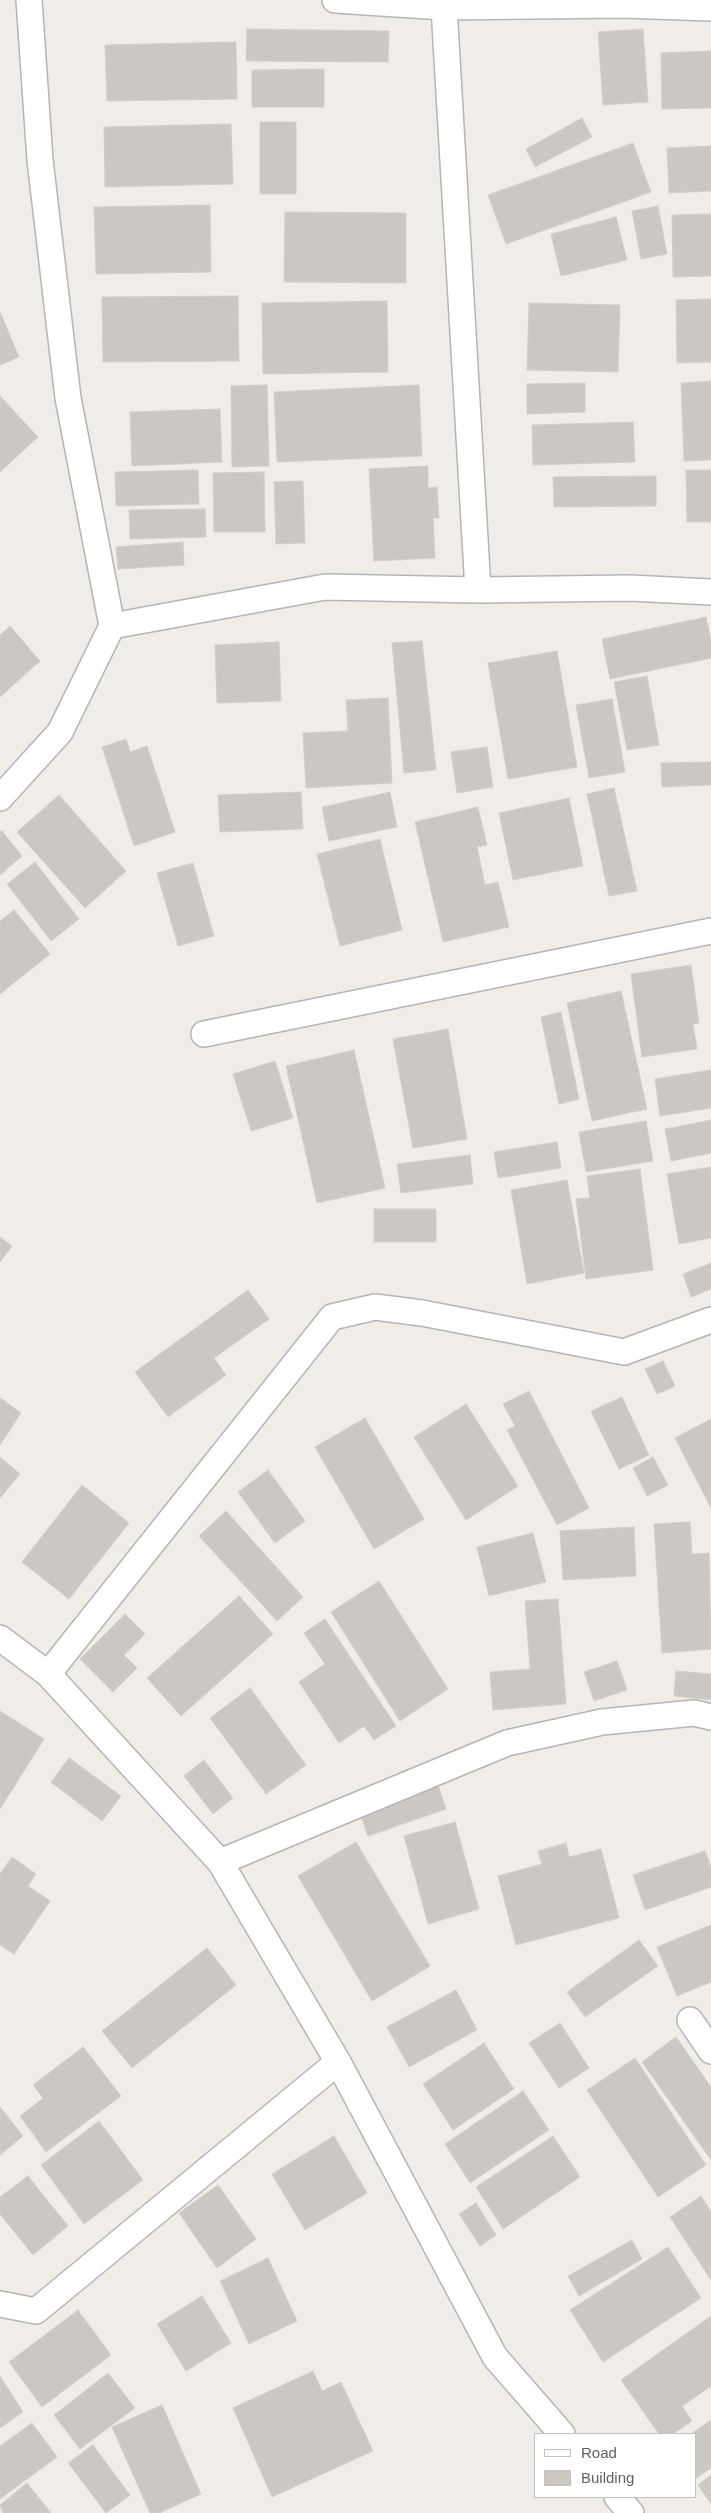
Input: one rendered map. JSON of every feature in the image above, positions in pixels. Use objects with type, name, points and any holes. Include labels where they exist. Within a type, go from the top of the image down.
[{"type":"street","points":[[0,798],[60,732],[112,626],[68,398],[40,160],[29,0]]},
{"type":"street","points":[[335,0],[444,7],[622,2],[711,8]]},
{"type":"street","points":[[444,7],[478,590]]},
{"type":"street","points":[[112,626],[324,587],[478,590],[630,588],[711,592]]},
{"type":"street","points":[[204,1034],[711,931]]},
{"type":"street","points":[[48,1674],[332,1317],[375,1306],[422,1313],[624,1352],[711,1320]]},
{"type":"street","points":[[0,1638],[48,1674],[220,1862],[338,2062],[495,2357],[561,2433]]},
{"type":"street","points":[[220,1862],[507,1743],[602,1722],[694,1712],[711,1717]]},
{"type":"street","points":[[690,2020],[711,2051]]},
{"type":"street","points":[[0,2304],[36,2311],[338,2062]]},
{"type":"street","points":[[617,2498],[631,2513]]},
{"type":"building","points":[[247,29],[389,31],[388,62],[246,61]]},
{"type":"building","points":[[643,29],[648,102],[603,105],[598,32]]},
{"type":"building","points":[[236,42],[237,99],[107,101],[105,45]]},
{"type":"building","points":[[711,51],[711,108],[662,109],[661,53]]},
{"type":"building","points":[[324,69],[324,107],[252,107],[252,70]]},
{"type":"building","points":[[582,118],[592,137],[535,167],[526,149]]},
{"type":"building","points":[[260,122],[296,122],[296,194],[260,194]]},
{"type":"building","points":[[231,124],[233,184],[105,187],[104,127]]},
{"type":"building","points":[[633,143],[651,192],[506,244],[488,195]]},
{"type":"building","points":[[711,146],[711,191],[669,193],[667,148]]},
{"type":"building","points":[[210,205],[211,272],[96,274],[94,207]]},
{"type":"building","points":[[658,206],[667,254],[641,259],[632,211]]},
{"type":"building","points":[[285,212],[406,213],[406,283],[284,282]]},
{"type":"building","points":[[711,214],[711,276],[673,277],[672,215]]},
{"type":"building","points":[[616,217],[627,260],[561,276],[551,234]]},
{"type":"building","points":[[238,296],[239,361],[103,362],[102,297]]},
{"type":"building","points":[[711,299],[711,362],[677,363],[676,300]]},
{"type":"building","points":[[387,301],[388,372],[263,374],[262,303]]},
{"type":"building","points":[[529,303],[620,305],[618,372],[527,370]]},
{"type":"building","points":[[0,312],[19,357],[0,365]]},
{"type":"building","points":[[711,381],[711,460],[684,461],[681,383]]},
{"type":"building","points":[[585,383],[585,412],[527,414],[527,384]]},
{"type":"building","points":[[267,385],[269,466],[232,467],[231,386]]},
{"type":"building","points":[[419,385],[422,456],[277,462],[274,392]]},
{"type":"building","points":[[0,396],[38,437],[0,472]]},
{"type":"building","points":[[220,409],[222,462],[132,466],[130,412]]},
{"type":"building","points":[[633,422],[635,462],[533,465],[532,425]]},
{"type":"building","points":[[428,466],[428,488],[437,487],[439,518],[433,518],[435,558],[374,561],[369,469]]},
{"type":"building","points":[[198,470],[199,504],[116,506],[115,472]]},
{"type":"building","points":[[686,470],[711,470],[711,522],[687,522]]},
{"type":"building","points":[[264,472],[265,532],[214,532],[213,473]]},
{"type":"building","points":[[656,476],[656,506],[554,507],[553,477]]},
{"type":"building","points":[[303,481],[305,543],[276,544],[274,482]]},
{"type":"building","points":[[205,509],[206,537],[130,539],[129,510]]},
{"type":"building","points":[[183,542],[184,565],[118,569],[116,547]]},
{"type":"building","points":[[706,617],[711,641],[711,658],[610,679],[602,639]]},
{"type":"building","points":[[10,626],[40,661],[0,697],[0,635]]},
{"type":"building","points":[[422,641],[436,770],[404,773],[392,643]]},
{"type":"building","points":[[279,642],[281,701],[217,703],[215,645]]},
{"type":"building","points":[[557,651],[577,767],[508,779],[488,663]]},
{"type":"building","points":[[647,676],[659,745],[627,750],[614,682]]},
{"type":"building","points":[[388,698],[392,783],[306,788],[303,733],[348,731],[346,700]]},
{"type":"building","points":[[612,699],[625,772],[589,778],[576,705]]},
{"type":"building","points":[[126,739],[130,752],[147,746],[175,832],[134,846],[102,747]]},
{"type":"building","points":[[487,747],[493,787],[457,793],[451,752]]},
{"type":"building","points":[[711,762],[711,785],[662,787],[661,763]]},
{"type":"building","points":[[614,788],[637,891],[609,896],[587,794]]},
{"type":"building","points":[[301,792],[303,829],[220,832],[218,795]]},
{"type":"building","points":[[390,792],[397,827],[329,841],[322,807]]},
{"type":"building","points":[[59,795],[126,871],[85,908],[17,832]]},
{"type":"building","points":[[569,798],[583,866],[513,880],[499,813]]},
{"type":"building","points":[[478,807],[487,845],[477,847],[485,885],[498,882],[509,927],[443,942],[415,822]]},
{"type":"building","points":[[2,831],[22,856],[0,875],[0,832]]},
{"type":"building","points":[[380,839],[402,930],[340,946],[317,854]]},
{"type":"building","points":[[35,862],[79,919],[51,941],[7,884]]},
{"type":"building","points":[[193,863],[214,936],[178,946],[157,873]]},
{"type":"building","points":[[14,910],[50,954],[0,994],[0,921]]},
{"type":"building","points":[[691,965],[699,1023],[693,1024],[697,1049],[642,1057],[631,974]]},
{"type":"building","points":[[621,991],[647,1109],[592,1121],[567,1003]]},
{"type":"building","points":[[561,1012],[579,1099],[559,1104],[541,1017]]},
{"type":"building","points":[[448,1029],[467,1139],[413,1148],[393,1039]]},
{"type":"building","points":[[354,1050],[385,1188],[317,1203],[286,1066]]},
{"type":"building","points":[[275,1061],[293,1118],[251,1131],[233,1074]]},
{"type":"building","points":[[711,1070],[711,1108],[660,1116],[655,1079]]},
{"type":"building","points":[[711,1120],[711,1153],[671,1161],[665,1129]]},
{"type":"building","points":[[646,1121],[653,1161],[586,1172],[579,1132]]},
{"type":"building","points":[[557,1142],[561,1168],[498,1178],[494,1152]]},
{"type":"building","points":[[470,1155],[473,1184],[401,1193],[397,1164]]},
{"type":"building","points":[[711,1167],[711,1238],[679,1244],[667,1174]]},
{"type":"building","points":[[640,1169],[653,1270],[586,1279],[576,1199],[590,1198],[587,1176]]},
{"type":"building","points":[[567,1180],[584,1273],[527,1284],[511,1190]]},
{"type":"building","points":[[374,1209],[436,1209],[436,1242],[374,1242]]},
{"type":"building","points":[[0,1237],[12,1246],[0,1262]]},
{"type":"building","points":[[711,1263],[711,1289],[691,1297],[683,1274]]},
{"type":"building","points":[[248,1290],[269,1319],[214,1358],[226,1375],[168,1417],[135,1372]]},
{"type":"building","points":[[663,1361],[675,1386],[657,1394],[645,1369]]},
{"type":"building","points":[[529,1391],[589,1508],[557,1525],[507,1430],[515,1426],[503,1404]]},
{"type":"building","points":[[622,1397],[649,1455],[619,1469],[591,1411]]},
{"type":"building","points":[[0,1398],[21,1413],[0,1445]]},
{"type":"building","points":[[466,1404],[518,1486],[466,1520],[414,1437]]},
{"type":"building","points":[[365,1418],[424,1519],[374,1549],[315,1447]]},
{"type":"building","points":[[711,1419],[711,1508],[675,1438]]},
{"type":"building","points":[[0,1457],[20,1474],[0,1498]]},
{"type":"building","points":[[653,1457],[668,1485],[647,1496],[633,1468]]},
{"type":"building","points":[[268,1470],[305,1521],[275,1543],[238,1492]]},
{"type":"building","points":[[82,1485],[129,1523],[69,1599],[22,1562]]},
{"type":"building","points":[[226,1511],[303,1597],[277,1621],[199,1536]]},
{"type":"building","points":[[690,1522],[692,1554],[709,1553],[711,1649],[662,1653],[654,1524]]},
{"type":"building","points":[[634,1527],[636,1576],[563,1580],[560,1531]]},
{"type":"building","points":[[533,1533],[546,1582],[489,1596],[477,1547]]},
{"type":"building","points":[[379,1581],[448,1689],[400,1721],[331,1612]]},
{"type":"building","points":[[239,1596],[273,1634],[181,1716],[147,1678]]},
{"type":"building","points":[[558,1599],[566,1704],[493,1710],[490,1672],[530,1669],[525,1601]]},
{"type":"building","points":[[125,1614],[145,1634],[124,1655],[137,1668],[113,1692],[80,1659]]},
{"type":"building","points":[[325,1619],[396,1726],[374,1740],[364,1726],[339,1743],[299,1682],[325,1664],[304,1633]]},
{"type":"building","points":[[617,1661],[627,1690],[594,1701],[584,1672]]},
{"type":"building","points":[[676,1671],[711,1674],[711,1700],[674,1696]]},
{"type":"building","points":[[250,1688],[306,1765],[266,1794],[210,1718]]},
{"type":"building","points":[[0,1711],[44,1739],[0,1809]]},
{"type":"building","points":[[69,1758],[121,1796],[102,1821],[51,1782]]},
{"type":"building","points":[[204,1760],[233,1798],[213,1814],[184,1776]]},
{"type":"building","points":[[438,1785],[446,1809],[368,1836],[360,1813]]},
{"type":"building","points":[[455,1822],[479,1909],[428,1924],[404,1836]]},
{"type":"building","points":[[356,1842],[430,1966],[372,2001],[298,1876]]},
{"type":"building","points":[[566,1843],[569,1857],[601,1849],[619,1918],[516,1945],[498,1876],[542,1864],[538,1851]]},
{"type":"building","points":[[705,1851],[711,1867],[711,1887],[645,1910],[633,1875]]},
{"type":"building","points":[[12,1857],[36,1874],[28,1886],[50,1901],[14,1954],[0,1945],[0,1874]]},
{"type":"building","points":[[711,1925],[711,1982],[677,1996],[657,1947]]},
{"type":"building","points":[[639,1940],[658,1966],[585,2017],[567,1992]]},
{"type":"building","points":[[207,1948],[236,1985],[132,2068],[102,2031]]},
{"type":"building","points":[[456,1990],[477,2030],[409,2067],[387,2027]]},
{"type":"building","points":[[560,2023],[589,2068],[559,2088],[529,2043]]},
{"type":"building","points":[[676,2037],[711,2087],[711,2160],[642,2062]]},
{"type":"building","points":[[484,2043],[514,2089],[453,2130],[423,2084]]},
{"type":"building","points":[[83,2047],[121,2096],[46,2152],[20,2116],[43,2098],[33,2085]]},
{"type":"building","points":[[635,2058],[706,2165],[658,2197],[587,2090]]},
{"type":"building","points":[[523,2091],[549,2130],[470,2183],[445,2144]]},
{"type":"building","points":[[0,2107],[23,2136],[0,2155]]},
{"type":"building","points":[[99,2121],[143,2180],[84,2224],[41,2165]]},
{"type":"building","points":[[334,2136],[367,2193],[305,2230],[272,2174]]},
{"type":"building","points":[[553,2136],[580,2177],[503,2229],[476,2187]]},
{"type":"building","points":[[28,2176],[68,2226],[33,2255],[0,2214],[0,2197]]},
{"type":"building","points":[[218,2185],[256,2239],[217,2268],[179,2213]]},
{"type":"building","points":[[701,2196],[711,2212],[711,2280],[670,2217]]},
{"type":"building","points":[[476,2203],[496,2235],[480,2246],[459,2214]]},
{"type":"building","points":[[632,2240],[642,2259],[579,2296],[568,2276]]},
{"type":"building","points":[[668,2247],[701,2298],[603,2362],[570,2310]]},
{"type":"building","points":[[268,2258],[297,2321],[249,2344],[220,2281]]},
{"type":"building","points":[[202,2296],[231,2343],[186,2371],[157,2324]]},
{"type":"building","points":[[78,2310],[111,2355],[42,2407],[9,2362]]},
{"type":"building","points":[[711,2316],[711,2386],[682,2406],[692,2421],[674,2433],[658,2433],[621,2380]]},
{"type":"building","points":[[313,2371],[322,2391],[341,2382],[373,2451],[272,2497],[233,2408]]},
{"type":"building","points":[[108,2373],[135,2408],[80,2449],[54,2415]]},
{"type":"building","points":[[0,2376],[23,2412],[0,2428]]},
{"type":"building","points":[[162,2405],[201,2494],[159,2513],[150,2513],[112,2427]]},
{"type":"building","points":[[711,2420],[711,2468],[696,2478],[696,2433],[692,2433]]},
{"type":"building","points":[[32,2423],[57,2457],[0,2499],[0,2446]]},
{"type":"building","points":[[93,2445],[130,2495],[106,2513],[68,2463]]},
{"type":"building","points":[[711,2475],[711,2504],[698,2485]]},
{"type":"building","points":[[27,2483],[51,2513],[3,2513],[0,2505]]}]
